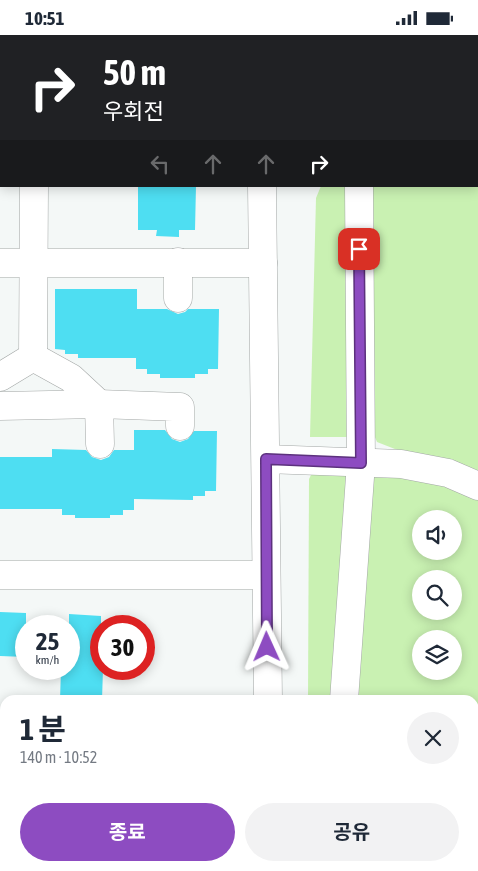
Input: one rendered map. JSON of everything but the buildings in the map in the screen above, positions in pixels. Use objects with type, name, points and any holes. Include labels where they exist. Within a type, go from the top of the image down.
[{"type":"street","points":[[32,357],[34,187]]},
{"type":"street","points":[[262,187],[268,695]]},
{"type":"street","points":[[344,695],[361,463],[360,187]]},
{"type":"street","points":[[0,263],[34,263],[96,272],[178,262],[263,263]]},
{"type":"street","points":[[178,262],[178,299]]},
{"type":"street","points":[[0,377],[32,357]]},
{"type":"street","points":[[32,357],[70,378],[99,404],[100,444]]},
{"type":"street","points":[[0,406],[99,404],[180,407],[180,426]]},
{"type":"street","points":[[266,459],[400,464],[448,473],[478,486]]},
{"type":"street","points":[[0,575],[266,575]]},
{"type":"green space","points":[[321,187],[352,187],[348,437],[310,437],[316,198]]},
{"type":"green space","points":[[367,187],[478,187],[478,474],[400,451],[377,442],[370,425]]},
{"type":"green space","points":[[313,471],[351,475],[339,695],[308,695],[309,479]]},
{"type":"green space","points":[[399,471],[478,496],[478,695],[354,695],[372,478],[378,472]]},
{"type":"route","points":[[267,647],[266,459],[361,463],[359,249]]}]
